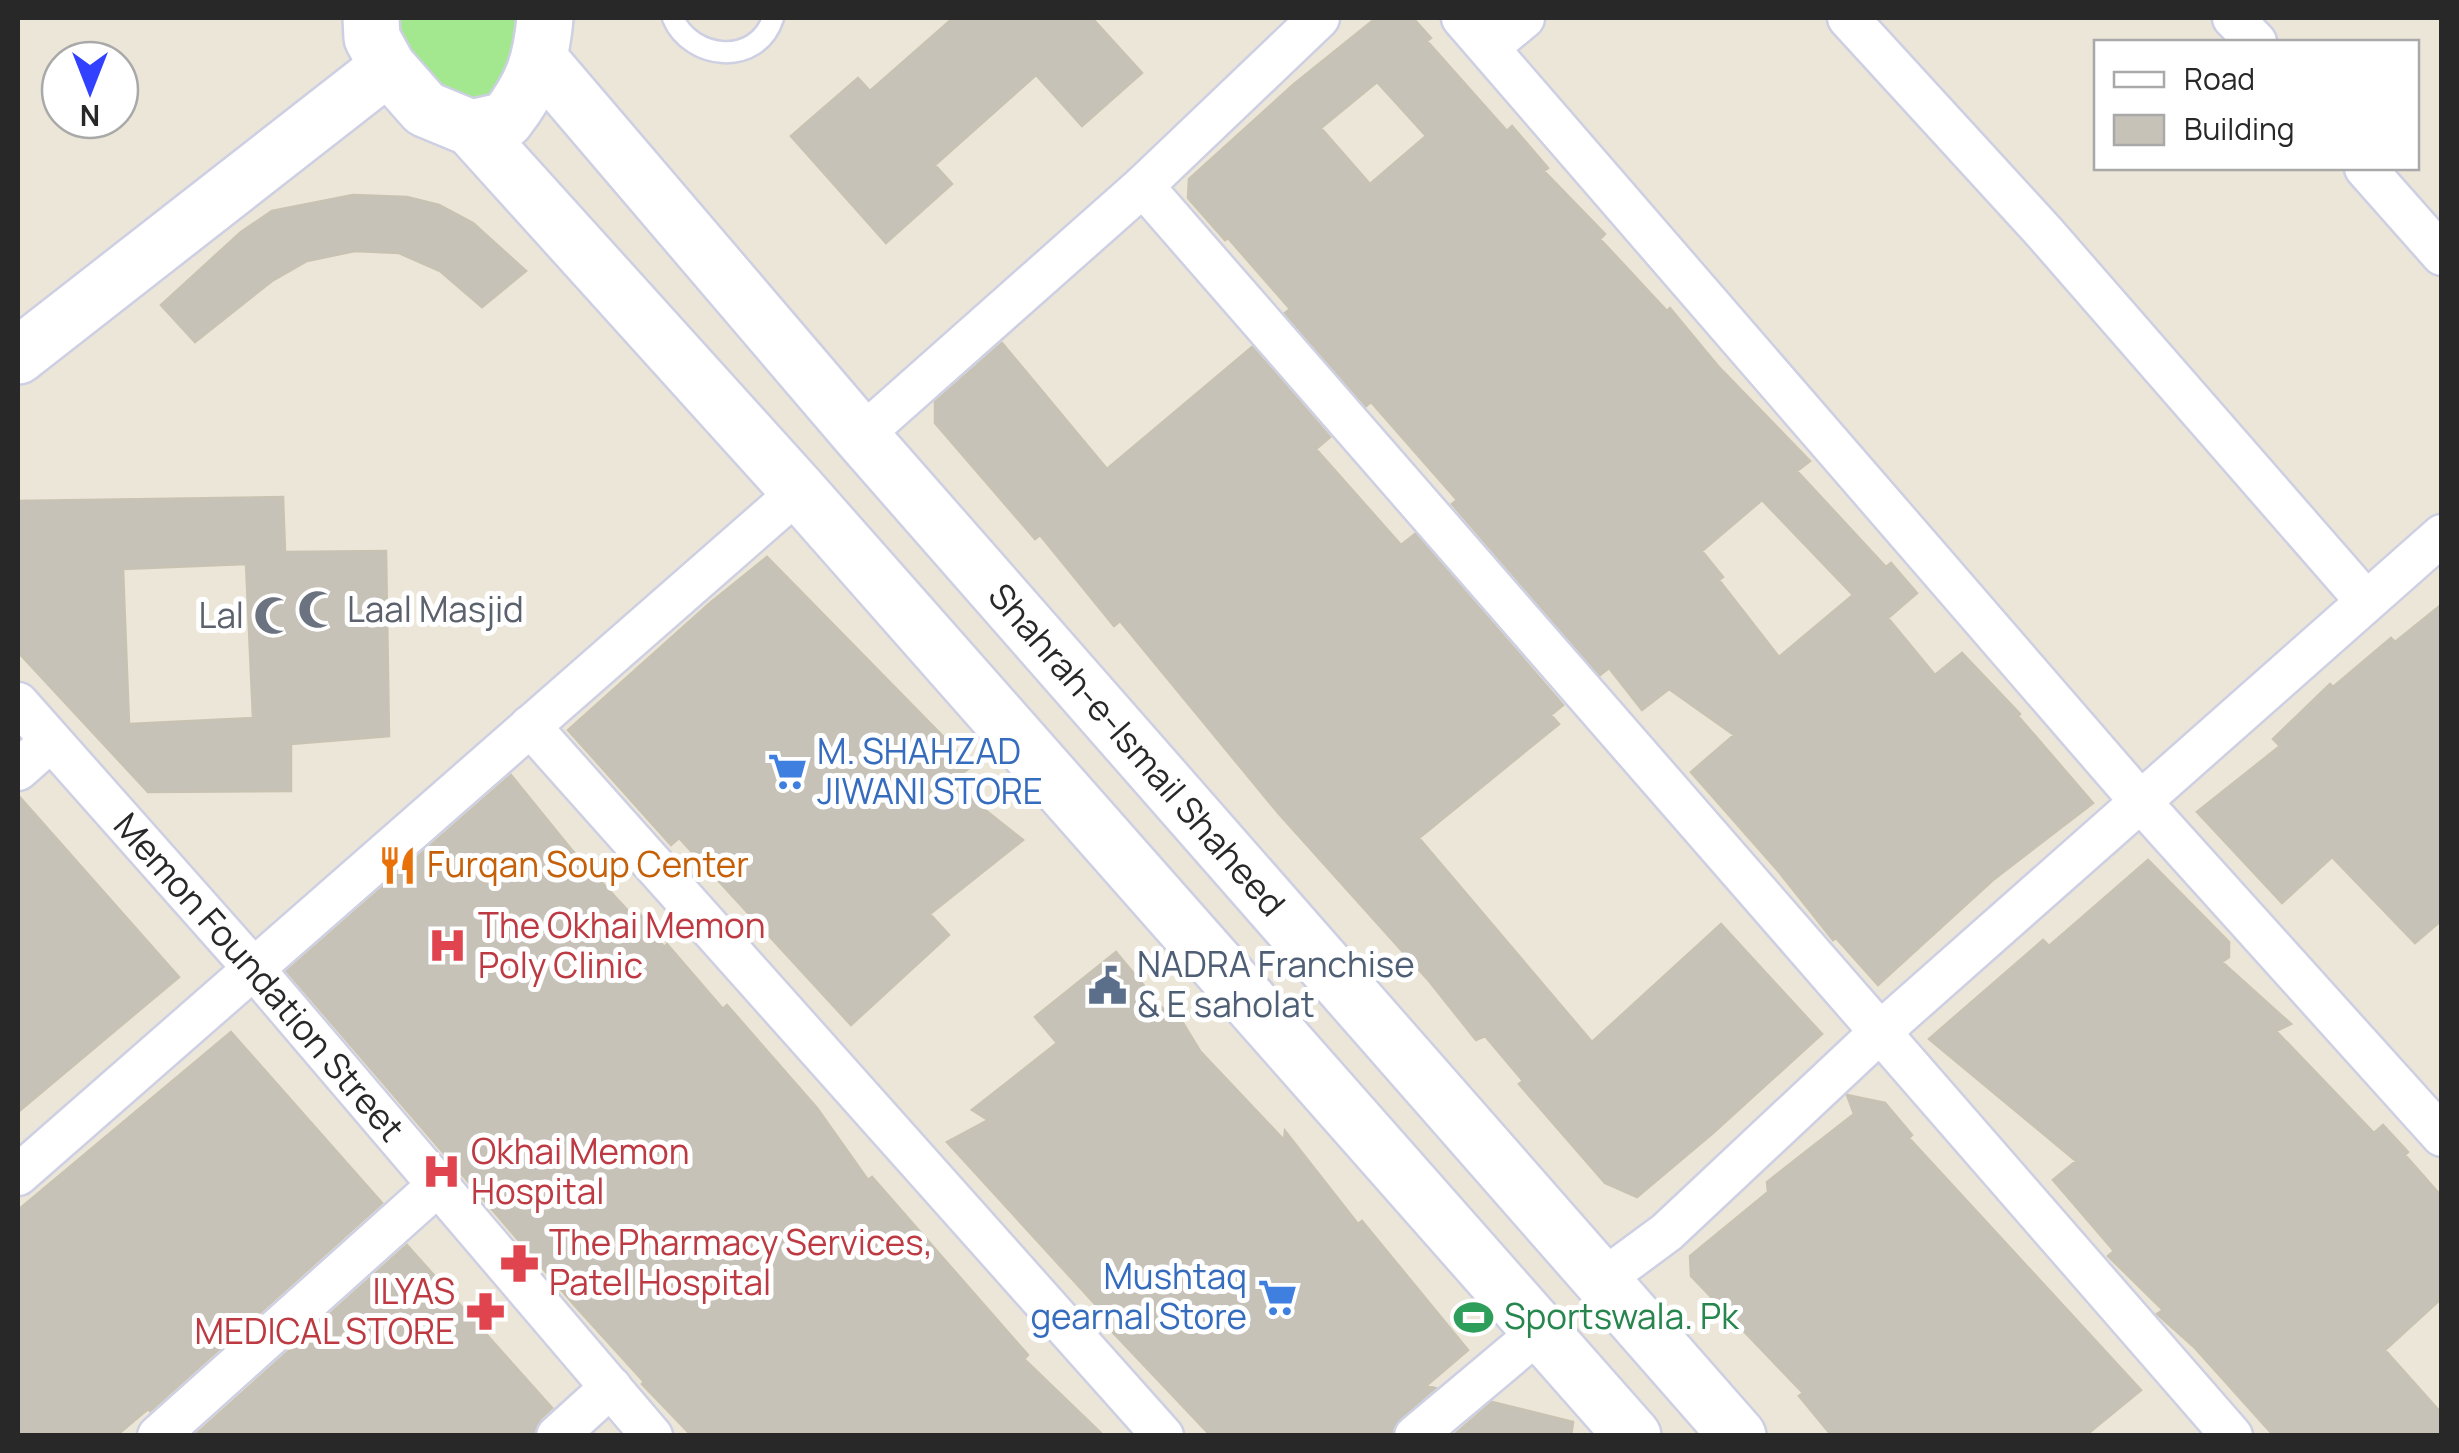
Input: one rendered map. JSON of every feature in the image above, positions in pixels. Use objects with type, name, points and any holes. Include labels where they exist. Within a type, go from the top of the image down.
[{"type":"main road","points":[[471,128],[506,120],[528,92],[542,39]]},
{"type":"main road","name":"Shahrah-e-Ismail Shaheed","points":[[542,39],[861,436],[1738,1436]]},
{"type":"main road","points":[[18,356],[379,42],[425,108],[471,128],[800,491],[1633,1436]]},
{"type":"street","points":[[861,436],[1143,186],[1319,18]]},
{"type":"street","points":[[1462,18],[2140,800],[2442,1136]]},
{"type":"street","points":[[1490,46],[1524,18]]},
{"type":"street","points":[[1848,18],[2044,232],[2365,600]]},
{"type":"street","points":[[2233,18],[2254,40]]},
{"type":"street","points":[[2367,170],[2442,254]]},
{"type":"street","points":[[1143,186],[2232,1436]]},
{"type":"street","points":[[18,1175],[800,491]]},
{"type":"street","points":[[1602,1280],[1667,1232],[1879,1033],[2442,535]]},
{"type":"street","name":"Memon Foundation Street","points":[[18,703],[254,968],[652,1436]]},
{"type":"street","points":[[530,726],[1164,1436]]},
{"type":"street","points":[[18,770],[51,741]]},
{"type":"street","points":[[158,1436],[438,1185]]},
{"type":"street","points":[[1415,1436],[1540,1331]]},
{"type":"street","points":[[557,1436],[611,1388]]},
{"type":"lane","points":[[673,18],[688,40],[708,52],[732,53],[754,44],[772,18]]},
{"type":"green space","points":[[384,18],[527,18],[527,39],[490,97],[461,109],[434,98]]},
{"type":"building","points":[[953,18],[1092,18],[1142,73],[1082,126],[1036,75],[935,165],[952,184],[886,243],[791,136],[858,78],[870,91]]},
{"type":"building","points":[[1376,18],[1413,18],[1431,38],[1427,41],[1507,131],[1512,126],[1548,168],[1544,171],[1605,234],[1600,239],[1667,311],[1670,308],[1718,366],[1810,461],[1797,471],[1886,567],[1891,563],[1917,593],[1888,618],[1935,675],[1962,653],[2020,714],[2093,803],[1993,880],[1878,985],[1836,938],[1833,940],[1691,772],[1734,735],[1669,689],[1642,710],[1609,668],[1600,675],[1452,504],[1457,500],[1371,402],[1366,406],[1285,313],[1290,309],[1188,198],[1189,179],[1294,84]],"holes":[[[1377,82],[1426,136],[1370,184],[1321,128]],[[1762,500],[1853,595],[1779,657],[1719,580],[1723,577],[1702,551]]]},
{"type":"building","points":[[353,195],[407,197],[439,205],[473,223],[526,271],[482,307],[440,271],[399,253],[355,251],[307,261],[272,281],[195,342],[161,305],[241,232],[272,211]]},
{"type":"building","points":[[1002,343],[1107,469],[1252,347],[1330,437],[1316,449],[1401,545],[1415,534],[1563,705],[1551,715],[1559,724],[1419,838],[1592,1042],[1721,924],[1822,1034],[1637,1197],[1605,1183],[1519,1084],[1523,1081],[1485,1036],[1476,1040],[1429,981],[1279,814],[1120,621],[1114,626],[1040,535],[1035,539],[935,423],[935,402]]},
{"type":"building","name":"Laal Masjid","points":[[283,497],[285,552],[386,551],[389,736],[291,744],[291,791],[148,792],[18,652],[18,501]],"holes":[[[246,564],[253,718],[129,724],[123,569]]]},
{"type":"building","points":[[767,557],[972,766],[950,782],[1023,840],[930,914],[949,935],[851,1025],[679,838],[671,845],[568,730]]},
{"type":"building","points":[[2442,604],[2442,920],[2415,943],[2332,857],[2282,903],[2197,812],[2280,746],[2273,739],[2330,684],[2333,687],[2391,638],[2395,642]]},
{"type":"building","points":[[511,775],[632,915],[638,911],[664,947],[667,944],[723,1009],[727,1005],[817,1108],[868,1180],[872,1177],[1028,1355],[1024,1359],[1104,1436],[692,1436],[642,1384],[287,971]]},
{"type":"building","points":[[18,795],[179,977],[18,1112]]},
{"type":"building","points":[[2148,860],[2229,942],[2229,957],[2222,962],[2291,1024],[2276,1031],[2374,1133],[2383,1125],[2442,1197],[2442,1298],[2385,1350],[2442,1414],[2442,1436],[2274,1436],[2194,1347],[2157,1314],[2163,1310],[2108,1256],[2114,1251],[2053,1180],[2076,1161],[1929,1039],[2043,940],[2049,946]]},
{"type":"building","points":[[1116,952],[1165,1011],[1169,1000],[1200,1051],[1284,1140],[1285,1131],[1358,1224],[1362,1221],[1468,1350],[1426,1386],[1435,1388],[1399,1419],[1392,1436],[1211,1436],[1100,1319],[1105,1315],[947,1142],[988,1120],[972,1110],[1057,1043],[1035,1017]]},
{"type":"building","points":[[231,1032],[382,1203],[150,1411],[116,1436],[18,1436],[18,1210]]},
{"type":"building","points":[[1847,1095],[1885,1103],[1912,1135],[1909,1138],[2141,1390],[2085,1436],[1832,1436],[1799,1396],[1803,1393],[1691,1276],[1690,1256],[1768,1192],[1767,1182],[1854,1114]]},
{"type":"building","points":[[407,1245],[552,1408],[540,1419],[534,1436],[194,1436]]},
{"type":"building","points":[[1492,1402],[1573,1422],[1571,1436],[1453,1436]]},
{"type":"place","name":"Laal Masjid","points":[[317,610]]},
{"type":"place","name":"Lal","points":[[274,616]]},
{"type":"place","name":"M. SHAHZAD JIWANI STORE","points":[[787,772]]},
{"type":"place","name":"Furqan Soup Center","points":[[397,865]]},
{"type":"place","name":"The Okhai Memon Poly Clinic","points":[[448,946]]},
{"type":"place","name":"NADRA Franchise & E saholat","points":[[1107,985]]},
{"type":"place","name":"Okhai Memon Hospital","points":[[441,1172]]},
{"type":"place","name":"The Pharmacy Services, Patel Hospital","points":[[519,1263]]},
{"type":"place","name":"Mushtaq gearnal Store","points":[[1277,1297]]},
{"type":"place","name":"ILYAS MEDICAL STORE","points":[[485,1312]]},
{"type":"place","name":"Sportswala. Pk","points":[[1474,1317]]}]
